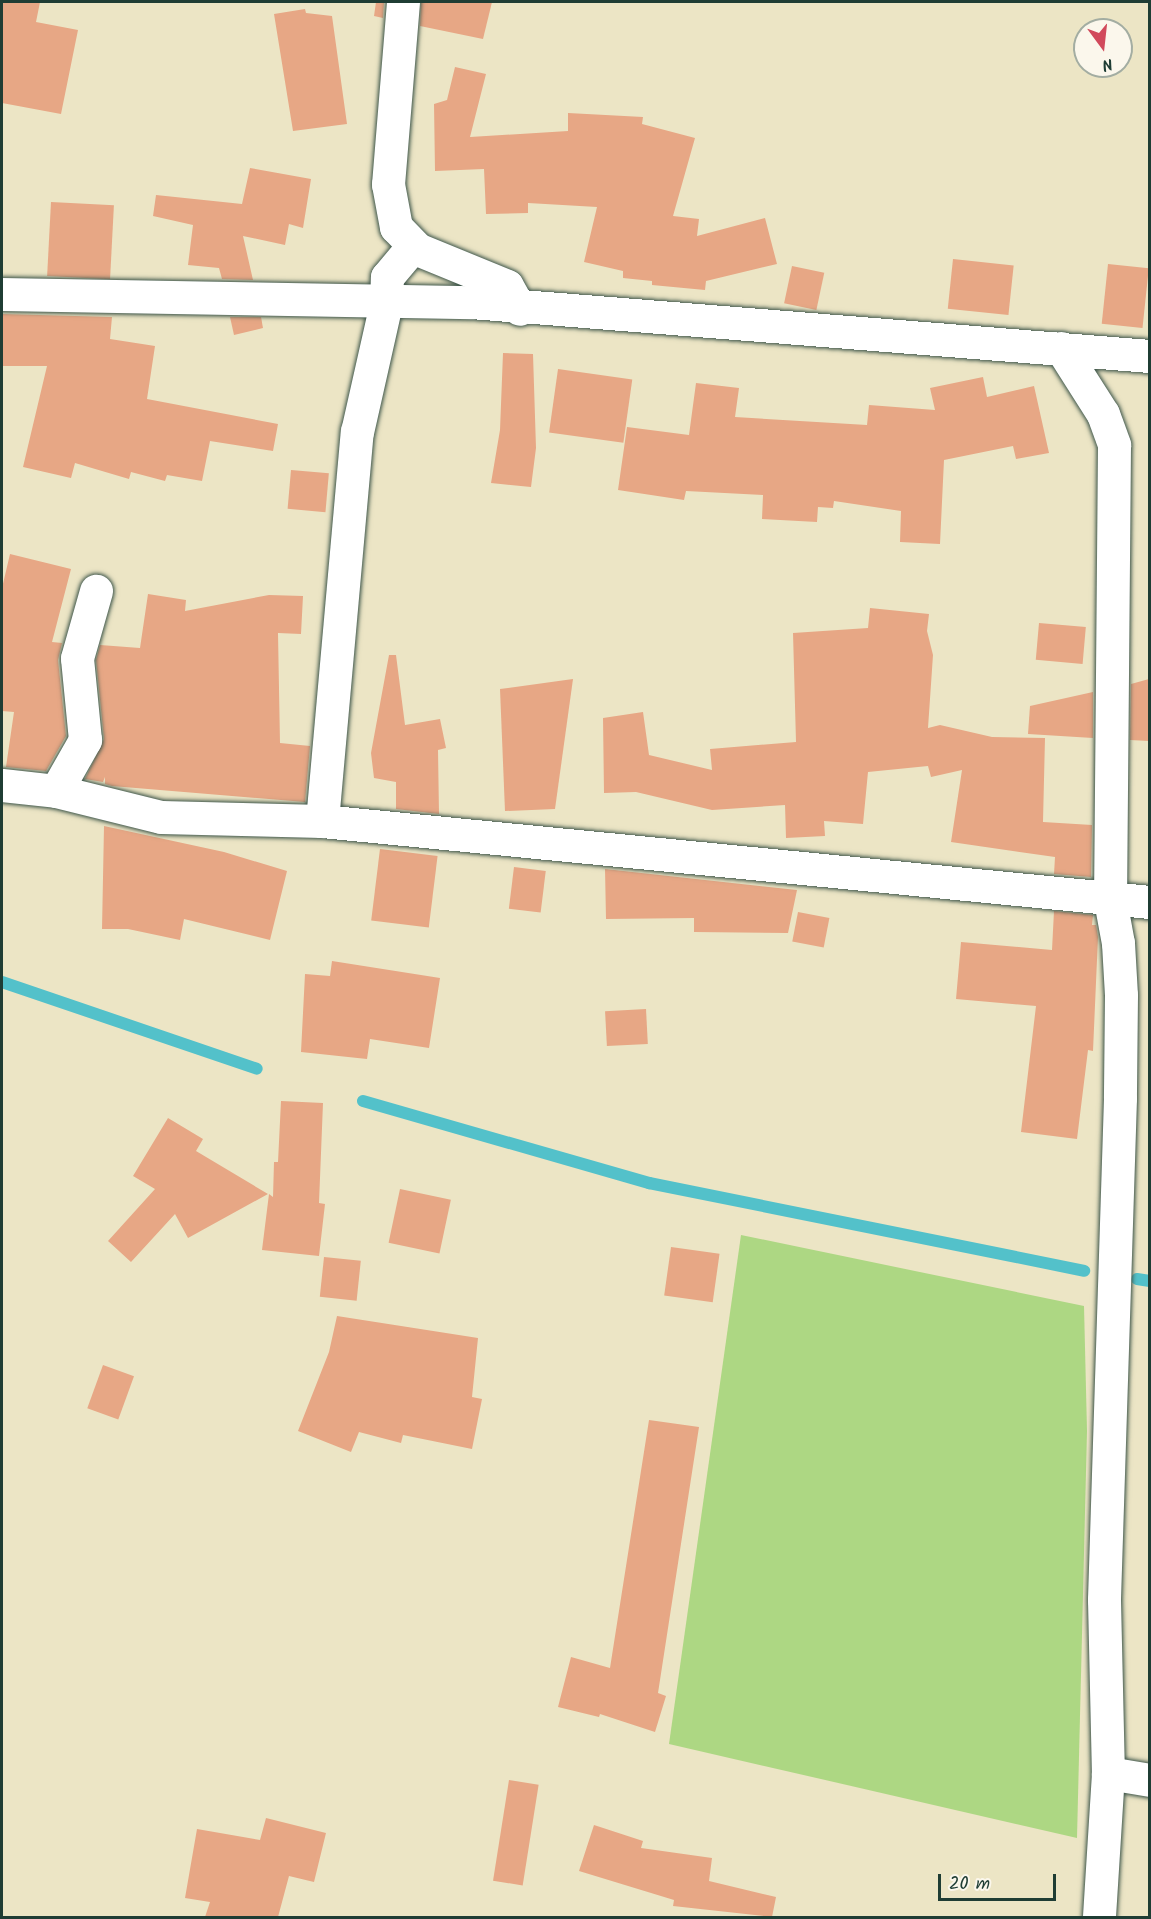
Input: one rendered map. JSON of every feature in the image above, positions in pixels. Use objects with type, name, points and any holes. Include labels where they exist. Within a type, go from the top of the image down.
[{"type":"street","points":[[403,2],[388,184],[396,227],[413,246],[507,286],[520,309]]},
{"type":"street","points":[[322,821],[357,432],[386,303],[387,277],[413,246]]},
{"type":"street","points":[[2,294],[386,303],[471,302],[520,309],[1149,356]]},
{"type":"street","points":[[1061,348],[1103,414],[1114,445],[1110,900],[1118,943],[1121,1006],[1104,1600],[1108,1773],[1099,1917]]},
{"type":"street","points":[[56,791],[85,740],[77,658],[96,591]]},
{"type":"street","points":[[2,785],[56,791],[161,817],[322,821],[1110,900],[1149,902]]},
{"type":"street","points":[[1108,1773],[1149,1780]]},
{"type":"green space","points":[[741,1235],[1084,1306],[1087,1431],[1077,1838],[669,1744]]},
{"type":"building","points":[[2,2],[40,2],[36,22],[78,30],[61,114],[2,103]]},
{"type":"building","points":[[376,2],[384,2],[383,18],[374,16]]},
{"type":"building","points":[[421,2],[492,2],[483,39],[420,26]]},
{"type":"building","points":[[305,9],[306,13],[332,16],[347,124],[293,131],[274,14]]},
{"type":"building","points":[[455,67],[486,74],[470,137],[568,131],[568,113],[643,117],[642,124],[695,138],[673,216],[699,219],[697,236],[765,218],[777,264],[706,281],[705,290],[652,285],[652,281],[623,278],[623,271],[584,262],[597,207],[528,203],[528,213],[486,214],[484,169],[435,171],[434,104],[447,100]]},
{"type":"building","points":[[250,168],[311,179],[303,228],[289,224],[285,245],[243,236],[253,280],[222,279],[219,268],[188,265],[193,225],[153,216],[156,195],[242,204]]},
{"type":"building","points":[[51,202],[114,205],[110,279],[47,276]]},
{"type":"building","points":[[953,259],[1014,265],[1008,315],[948,309]]},
{"type":"building","points":[[1108,264],[1149,268],[1143,328],[1102,324]]},
{"type":"building","points":[[792,266],[824,273],[816,310],[784,303]]},
{"type":"building","points":[[2,314],[112,317],[110,339],[155,346],[147,399],[278,424],[273,451],[210,441],[202,481],[167,475],[165,481],[131,472],[129,479],[75,463],[71,478],[23,467],[47,366],[2,366]]},
{"type":"building","points":[[230,317],[261,317],[263,328],[234,335]]},
{"type":"building","points":[[503,353],[533,354],[536,448],[531,487],[491,483],[500,430]]},
{"type":"building","points":[[558,369],[632,379],[623,443],[549,432]]},
{"type":"building","points":[[983,377],[987,397],[1034,386],[1049,453],[1016,459],[1013,446],[944,460],[940,544],[900,542],[901,511],[834,501],[833,508],[818,507],[817,522],[762,519],[763,495],[686,491],[684,500],[618,490],[627,427],[689,435],[696,383],[739,388],[735,417],[867,425],[869,405],[935,410],[930,388]]},
{"type":"building","points":[[291,470],[329,473],[325,512],[288,509]]},
{"type":"building","points":[[10,554],[71,569],[52,642],[62,643],[58,660],[66,736],[46,771],[6,767],[14,712],[2,711],[2,588]]},
{"type":"building","points":[[148,594],[186,600],[185,611],[269,595],[303,596],[301,634],[278,633],[280,743],[310,746],[305,802],[112,786],[105,784],[105,777],[103,782],[85,779],[104,739],[96,660],[100,645],[140,648]]},
{"type":"building","points":[[870,608],[929,614],[927,631],[933,655],[928,728],[940,725],[992,737],[1045,738],[1043,822],[1092,825],[1091,877],[1054,874],[1055,857],[951,842],[962,770],[931,777],[928,766],[868,772],[863,824],[824,821],[825,836],[786,838],[785,805],[712,810],[636,792],[604,793],[603,718],[643,712],[649,755],[712,770],[710,749],[796,742],[793,633],[868,628]]},
{"type":"building","points":[[1039,623],[1086,627],[1083,664],[1036,660]]},
{"type":"building","points":[[389,655],[396,655],[405,725],[440,719],[446,748],[438,750],[439,814],[396,809],[396,782],[374,778],[371,753]]},
{"type":"building","points":[[573,679],[555,809],[505,811],[500,689]]},
{"type":"building","points":[[1149,679],[1149,741],[1130,740],[1131,684]]},
{"type":"building","points":[[1093,692],[1093,738],[1028,734],[1030,706]]},
{"type":"building","points":[[104,826],[224,852],[287,871],[270,940],[184,919],[180,940],[128,929],[102,929]]},
{"type":"building","points":[[380,849],[438,856],[429,928],[371,920]]},
{"type":"building","points":[[514,867],[546,871],[541,913],[509,909]]},
{"type":"building","points":[[605,869],[797,890],[788,933],[694,932],[694,918],[606,919]]},
{"type":"building","points":[[1054,911],[1093,915],[1092,925],[1096,925],[1098,937],[1093,1051],[1088,1050],[1077,1139],[1021,1132],[1036,1006],[956,999],[961,942],[1052,950]]},
{"type":"building","points":[[798,912],[829,918],[824,948],[792,941]]},
{"type":"building","points":[[332,961],[440,978],[429,1048],[370,1039],[367,1059],[301,1052],[305,974],[330,976]]},
{"type":"building","points":[[646,1009],[648,1044],[607,1046],[605,1011]]},
{"type":"building","points":[[281,1101],[323,1103],[319,1203],[325,1204],[319,1256],[262,1250],[269,1194],[273,1197],[274,1162],[278,1162]]},
{"type":"building","points":[[168,1118],[203,1139],[196,1151],[268,1194],[188,1238],[175,1214],[131,1262],[108,1241],[155,1189],[133,1176]]},
{"type":"building","points":[[400,1189],[451,1200],[439,1254],[389,1243]]},
{"type":"building","points":[[671,1247],[720,1254],[713,1302],[664,1296]]},
{"type":"building","points":[[324,1257],[361,1261],[357,1301],[320,1297]]},
{"type":"building","points":[[337,1316],[478,1338],[472,1397],[482,1399],[472,1449],[403,1435],[401,1443],[359,1432],[351,1452],[298,1431],[329,1352]]},
{"type":"building","points":[[103,1365],[134,1376],[118,1420],[87,1408]]},
{"type":"building","points":[[649,1420],[699,1427],[658,1693],[666,1696],[655,1732],[600,1714],[599,1717],[558,1707],[571,1657],[610,1668]]},
{"type":"building","points":[[509,1780],[539,1785],[523,1885],[493,1881]]},
{"type":"building","points":[[266,1818],[326,1833],[314,1882],[289,1876],[278,1917],[205,1917],[210,1902],[185,1898],[197,1829],[260,1840]]},
{"type":"building","points":[[594,1825],[643,1841],[641,1848],[712,1858],[709,1881],[776,1897],[772,1917],[673,1906],[674,1900],[579,1871]]},
{"type":"waterway","points":[[2,982],[257,1069]]},
{"type":"waterway","points":[[363,1101],[649,1183],[1084,1271]]},
{"type":"waterway","points":[[1137,1279],[1150,1281]]}]
